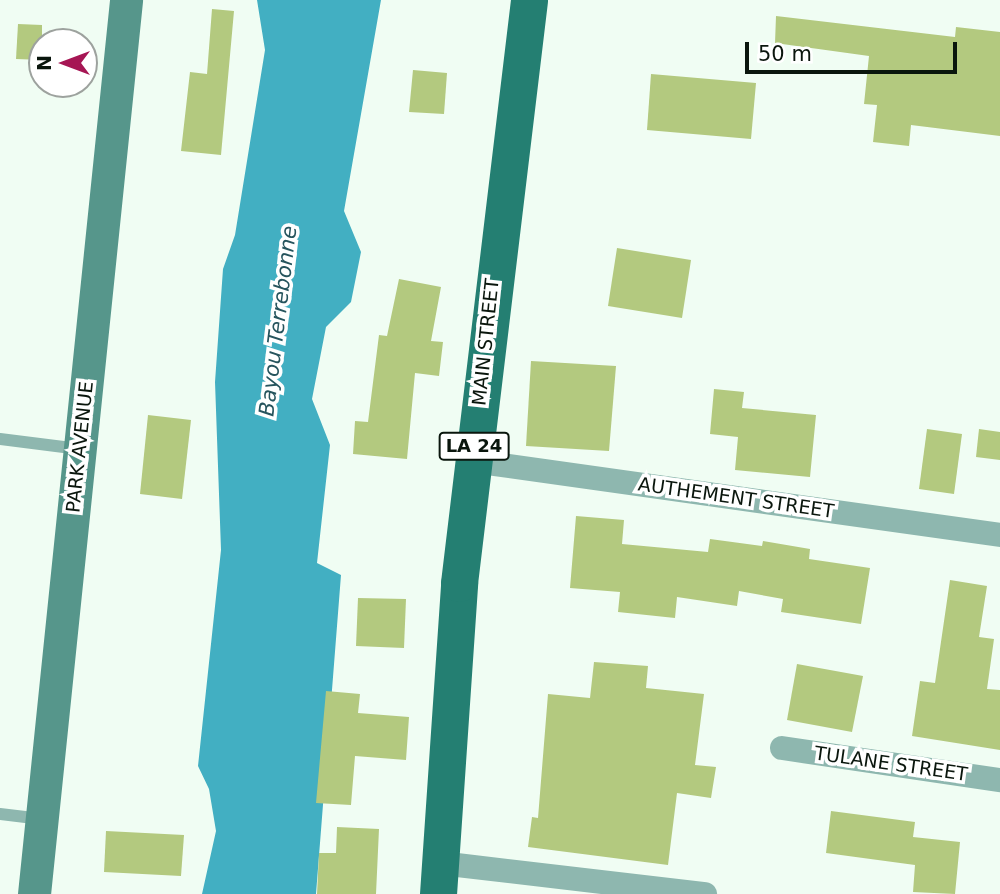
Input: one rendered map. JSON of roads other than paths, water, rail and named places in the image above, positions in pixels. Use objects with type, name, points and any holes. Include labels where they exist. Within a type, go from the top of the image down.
[{"type":"main road","name":"PARK AVENUE","points":[[34,894],[126,0]]},
{"type":"main road","name":"MAIN STREET","points":[[439,879],[473,461],[529,0]]},
{"type":"street","name":"AUTHEMENT STREET","points":[[473,461],[1000,535]]},
{"type":"street","name":"TULANE STREET","points":[[782,748],[1000,780]]},
{"type":"street","points":[[439,879],[705,894]]},
{"type":"lane","points":[[0,439],[80,450]]},
{"type":"lane","points":[[0,814],[42,819]]},
{"type":"water","name":"Bayou Terrebonne","points":[[257,0],[381,0],[344,211],[361,252],[351,302],[326,327],[312,399],[330,445],[317,563],[341,575],[316,894],[202,894],[216,831],[209,789],[198,766],[221,550],[215,382],[223,269],[235,235],[265,50]]}]
